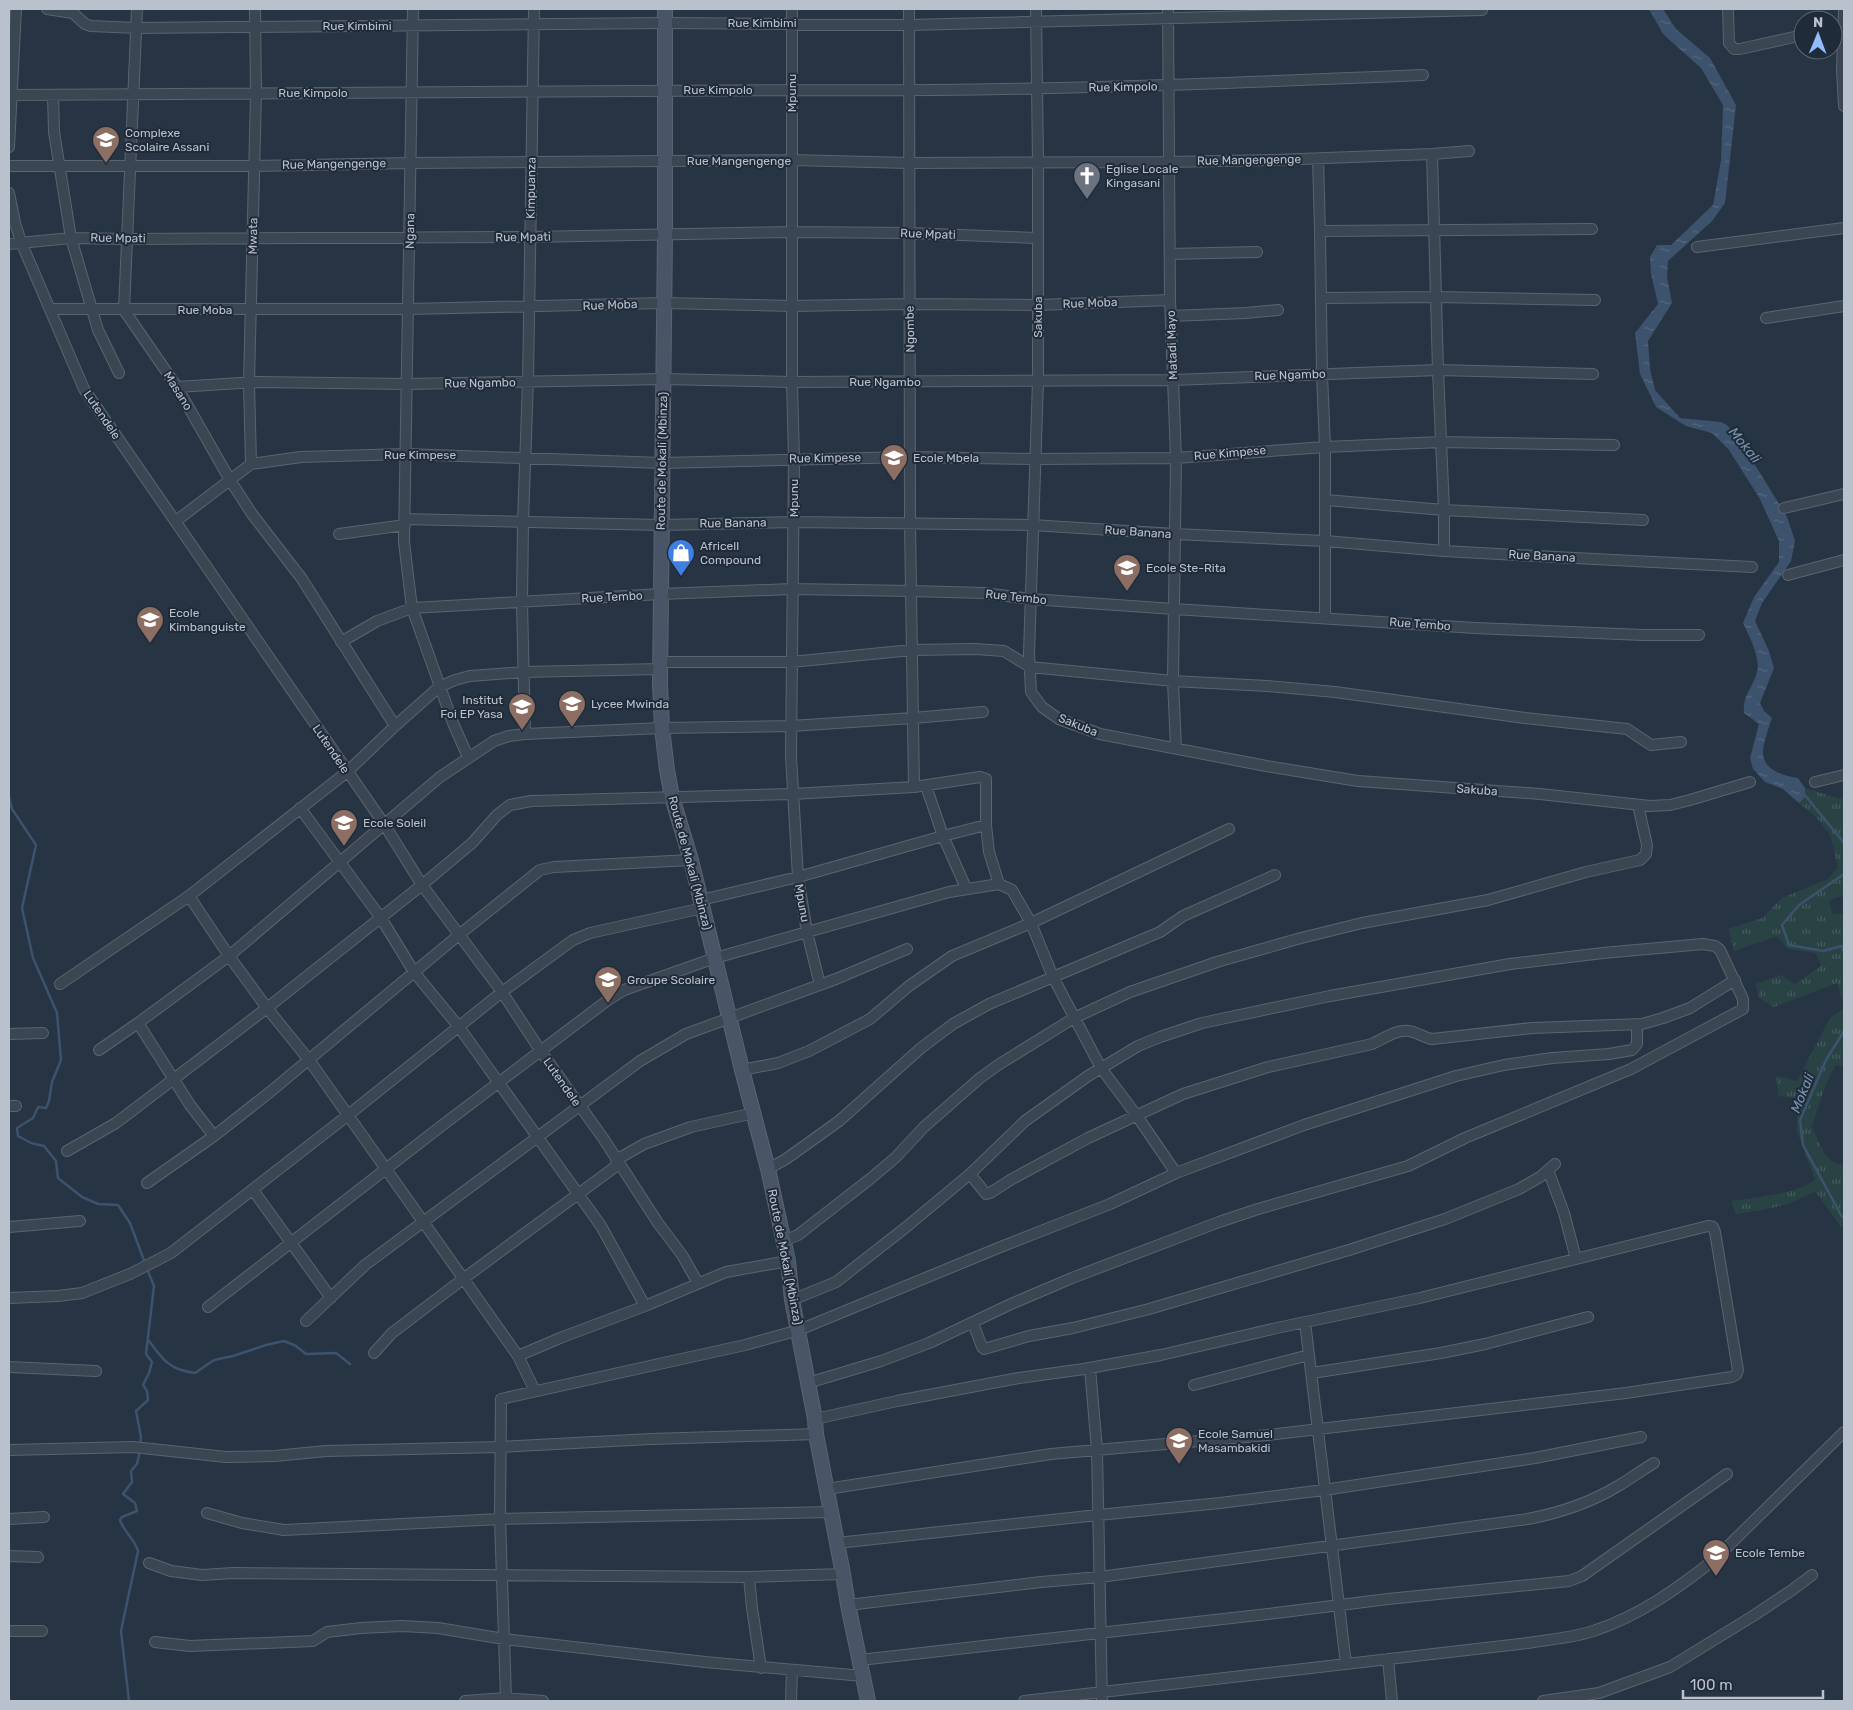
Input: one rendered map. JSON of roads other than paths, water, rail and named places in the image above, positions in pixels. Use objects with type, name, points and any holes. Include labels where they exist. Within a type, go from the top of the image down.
[{"type":"street","points":[[9,147],[11,70],[16,9]]},
{"type":"street","name":"Rue Kimbimi","points":[[47,9],[73,13],[85,24],[91,26],[136,28],[665,23],[909,25],[1168,14],[1482,10]]},
{"type":"street","points":[[124,310],[137,9]]},
{"type":"street","name":"Mwata","points":[[251,464],[249,383],[254,238],[255,9]]},
{"type":"street","name":"Ngana","points":[[413,9],[404,542],[412,608],[453,724],[468,757]]},
{"type":"street","name":"Kimpuanza","points":[[525,734],[522,602],[528,382],[534,9]]},
{"type":"street","name":"Route de Mokali (Mbinza)","points":[[665,9],[665,234],[660,525],[660,666],[662,728],[667,770],[672,797],[691,860],[768,1169],[788,1261],[792,1300],[815,1419],[816,1434],[868,1701]]},
{"type":"street","name":"Mpunu","points":[[792,9],[794,522],[791,756],[798,877],[820,985]]},
{"type":"street","name":"Ngombe","points":[[910,9],[910,524],[914,787]]},
{"type":"street","name":"Sakuba","points":[[1036,9],[1038,381],[1029,652],[1031,692],[1042,707],[1059,718],[1100,734],[1266,766],[1358,781],[1540,794],[1638,805],[1670,805],[1750,782]]},
{"type":"street","points":[[1728,9],[1729,43],[1734,49],[1740,50],[1793,38]]},
{"type":"street","points":[[1844,11],[1842,70],[1844,106]]},
{"type":"street","name":"Matadi Mayo","points":[[1168,14],[1170,300],[1176,458],[1173,681],[1176,748]]},
{"type":"street","name":"Rue Kimpolo","points":[[11,95],[792,90],[910,91],[1168,86],[1424,75]]},
{"type":"street","points":[[53,95],[54,132],[72,238],[98,330],[119,373]]},
{"type":"street","name":"Rue Mangengenge","points":[[9,166],[254,166],[792,160],[909,163],[1168,162],[1318,159],[1469,151]]},
{"type":"street","points":[[1432,154],[1444,551]]},
{"type":"street","points":[[1318,159],[1326,500],[1325,618]]},
{"type":"street","name":"Lutendele","points":[[9,193],[15,223],[22,242],[84,389],[384,824],[422,885],[502,992],[540,1050],[603,1138],[698,1283]]},
{"type":"street","points":[[1697,247],[1844,228]]},
{"type":"street","points":[[1320,231],[1592,229]]},
{"type":"street","name":"Rue Mpati","points":[[9,244],[72,238],[530,238],[792,232],[909,233],[1037,238]]},
{"type":"street","points":[[1170,254],[1256,252]]},
{"type":"street","points":[[1321,298],[1436,297],[1594,300]]},
{"type":"street","name":"Rue Moba","points":[[50,309],[409,309],[664,303],[792,306],[1038,304],[1170,300]]},
{"type":"street","points":[[1766,318],[1844,306]]},
{"type":"street","name":"Masano","points":[[124,310],[177,387],[230,480],[252,514],[302,579],[395,726]]},
{"type":"street","points":[[1171,316],[1278,310]]},
{"type":"street","name":"Rue Ngambo","points":[[177,387],[249,383],[406,384],[663,379],[792,382],[1173,380],[1438,370],[1593,374]]},
{"type":"street","name":"Rue Kimpese","points":[[176,521],[251,464],[300,457],[405,454],[662,463],[910,456],[1036,459],[1176,458],[1325,447],[1440,442],[1614,445]]},
{"type":"street","points":[[1784,508],[1844,494]]},
{"type":"street","points":[[1326,500],[1444,510],[1643,520]]},
{"type":"street","name":"Rue Banana","points":[[340,534],[405,522],[660,525],[794,522],[1032,525],[1325,541],[1444,551],[1752,567]]},
{"type":"street","points":[[1788,575],[1844,560]]},
{"type":"street","name":"Rue Tembo","points":[[341,642],[377,621],[412,608],[660,594],[792,589],[984,593],[1031,599],[1475,628],[1700,636]]},
{"type":"street","points":[[60,984],[189,896],[347,772],[395,726],[440,688],[455,680],[470,676],[660,666],[791,662],[912,650],[975,649],[1004,651],[1030,667],[1173,681],[1336,692],[1525,718],[1627,729],[1651,745],[1681,742]]},
{"type":"street","points":[[99,1050],[229,956],[440,777],[494,741],[525,734],[662,728],[791,726],[983,712]]},
{"type":"street","points":[[1815,782],[1844,775]]},
{"type":"street","points":[[67,1151],[116,1123],[267,1008],[422,885],[472,843],[497,815],[510,805],[532,801],[794,794],[914,787],[980,776],[986,780],[986,825],[989,852],[999,884]]},
{"type":"street","points":[[926,786],[943,836],[966,888]]},
{"type":"street","points":[[783,1241],[798,1235],[870,1179],[894,1158],[924,1126],[980,1078],[1074,1018],[1130,992],[1220,960],[1362,923],[1488,900],[1586,872],[1640,860],[1646,854],[1648,845],[1638,805]]},
{"type":"street","points":[[300,808],[381,918],[414,972],[459,1028],[601,1226],[645,1306]]},
{"type":"street","points":[[9,1298],[82,1294],[130,1274],[171,1253],[459,1028],[502,992],[573,940],[986,825]]},
{"type":"street","points":[[742,1070],[778,1063],[809,1051],[870,1019],[909,986],[952,956],[1031,924],[1229,829]]},
{"type":"street","points":[[147,1183],[214,1136],[540,870],[554,867],[691,860]]},
{"type":"street","points":[[768,1169],[786,1159],[839,1122],[921,1048],[953,1024],[989,1004],[1160,932],[1183,916],[1275,875]]},
{"type":"street","points":[[208,1307],[540,1050],[624,990],[715,958],[966,888],[999,884],[1012,890],[1031,924],[1053,977],[1101,1068],[1176,1173]]},
{"type":"street","points":[[189,896],[229,956],[267,1008],[309,1060],[347,1116],[424,1220],[518,1356],[535,1391]]},
{"type":"street","points":[[792,1300],[836,1282],[906,1228],[970,1174],[1025,1121],[1101,1068],[1138,1046],[1202,1023],[1330,996],[1510,964],[1603,953],[1710,945],[1716,946],[1720,950],[1743,999],[1743,1009],[1631,1069],[1465,1138],[1408,1166],[1219,1222],[1072,1278],[1011,1304],[973,1323],[881,1361],[808,1383]]},
{"type":"street","points":[[306,1321],[365,1265],[640,1061],[686,1034],[820,985],[907,949]]},
{"type":"street","points":[[970,1174],[986,1194],[990,1193],[1088,1138],[1183,1094],[1268,1067],[1372,1044],[1387,1036],[1404,1031],[1412,1031],[1432,1039],[1532,1028],[1637,1024],[1663,1018],[1690,1008],[1735,980]]},
{"type":"street","points":[[138,1023],[175,1078],[190,1105],[214,1136]]},
{"type":"street","points":[[506,1698],[499,1447],[501,1439],[500,1400],[503,1398],[745,1345],[799,1330],[1110,1204],[1176,1173],[1304,1125],[1456,1076],[1504,1065],[1632,1050],[1637,1044],[1637,1024]]},
{"type":"street","points":[[9,1034],[43,1033]]},
{"type":"street","points":[[374,1354],[392,1333],[644,1144],[684,1129],[754,1113]]},
{"type":"street","points":[[973,1323],[984,1349],[1029,1336],[1073,1328],[1149,1308],[1285,1270],[1445,1220],[1519,1189],[1551,1167],[1576,1259]]},
{"type":"street","points":[[253,1190],[331,1298]]},
{"type":"street","points":[[9,1227],[80,1221]]},
{"type":"street","points":[[815,1419],[1019,1378],[1161,1355],[1420,1298],[1708,1226],[1713,1227],[1716,1232],[1738,1370],[1736,1375],[1704,1382],[1626,1393],[1268,1435],[1051,1454],[827,1489]]},
{"type":"street","points":[[518,1356],[726,1272],[788,1261]]},
{"type":"street","points":[[1312,1373],[1468,1348],[1588,1317]]},
{"type":"street","points":[[1305,1322],[1346,1664]]},
{"type":"street","points":[[1194,1385],[1309,1355]]},
{"type":"street","points":[[9,1367],[96,1371]]},
{"type":"street","points":[[1090,1368],[1098,1450],[1101,1697]]},
{"type":"street","points":[[1024,1701],[1101,1697],[1346,1664],[1528,1643],[1587,1633],[1639,1612],[1715,1558],[1844,1432]]},
{"type":"street","points":[[9,1450],[133,1447],[226,1457],[275,1456],[326,1451],[499,1447],[816,1434]]},
{"type":"street","points":[[837,1543],[1202,1505],[1324,1490],[1535,1458],[1641,1437]]},
{"type":"street","points":[[848,1605],[1100,1576],[1528,1519],[1557,1513],[1585,1502],[1617,1487],[1654,1463]]},
{"type":"street","points":[[860,1660],[1576,1579],[1727,1474]]},
{"type":"street","points":[[207,1513],[242,1524],[284,1530],[500,1519],[831,1512]]},
{"type":"street","points":[[9,1519],[44,1517]]},
{"type":"street","points":[[9,1556],[38,1557]]},
{"type":"street","points":[[148,1563],[171,1571],[202,1575],[233,1573],[749,1577],[843,1574]]},
{"type":"street","points":[[1543,1701],[1599,1693],[1670,1667],[1753,1616],[1812,1574]]},
{"type":"street","points":[[749,1577],[761,1668]]},
{"type":"street","points":[[155,1642],[190,1646],[313,1641],[329,1632],[402,1626],[438,1628],[504,1639],[761,1668],[863,1676]]},
{"type":"street","points":[[9,1631],[42,1631]]},
{"type":"street","points":[[1388,1660],[1392,1701]]},
{"type":"street","points":[[791,1701],[792,1670]]},
{"type":"street","points":[[465,1701],[506,1698],[518,1701],[543,1701]]},
{"type":"water","points":[[1649,9],[1663,9],[1676,29],[1710,58],[1736,105],[1725,203],[1712,221],[1668,261],[1667,277],[1672,303],[1648,341],[1650,369],[1655,390],[1680,418],[1721,422],[1728,426],[1744,447],[1787,517],[1795,541],[1791,561],[1762,603],[1755,621],[1769,651],[1774,668],[1760,703],[1764,711],[1772,718],[1764,745],[1764,759],[1766,764],[1775,771],[1798,778],[1805,788],[1805,797],[1799,803],[1783,789],[1765,782],[1753,769],[1750,758],[1759,724],[1744,713],[1746,696],[1755,678],[1758,666],[1754,647],[1743,623],[1754,597],[1779,562],[1779,541],[1760,499],[1729,450],[1712,433],[1686,426],[1656,407],[1640,374],[1635,333],[1658,304],[1651,274],[1650,257],[1657,245],[1671,245],[1713,205],[1721,160],[1723,105],[1701,68],[1663,34]]},
{"type":"waterway","name":"Mokali","points":[[1804,794],[1844,843]]},
{"type":"waterway","points":[[9,797],[12,809],[36,845],[22,908],[33,958],[57,1013],[61,1060],[52,1082],[46,1108],[38,1107],[33,1118],[17,1128],[18,1136],[31,1143],[44,1146],[56,1161],[58,1178],[82,1197],[98,1204],[118,1205],[130,1223],[145,1263]]},
{"type":"waterway","name":"Mokali","points":[[1844,874],[1799,905],[1782,925],[1789,945],[1823,951],[1842,946],[1844,952]]},
{"type":"waterway","name":"Mokali","points":[[1844,1031],[1826,1060],[1800,1120],[1803,1145],[1842,1217],[1844,1217]]},
{"type":"waterway","points":[[140,1445],[141,1437],[136,1411],[148,1400],[147,1391],[143,1385],[152,1362],[146,1354],[154,1286],[147,1269]]},
{"type":"waterway","points":[[148,1340],[171,1365],[180,1370],[195,1373],[214,1360],[284,1341],[296,1346],[306,1354],[336,1353],[350,1364]]},
{"type":"waterway","points":[[129,1701],[121,1631],[138,1551],[120,1520],[122,1517],[137,1511],[135,1503],[123,1494],[132,1482],[131,1471],[137,1464],[140,1451]]},
{"type":"place","name":"Complexe Scolaire Assani","points":[[106,164]]},
{"type":"place","name":"Eglise Locale Kingasani","points":[[1087,200]]},
{"type":"place","name":"Ecole Mbela","points":[[894,482]]},
{"type":"place","name":"Africell Compound","points":[[681,577]]},
{"type":"place","name":"Ecole Ste-Rita","points":[[1127,592]]},
{"type":"place","name":"Ecole Kimbanguiste","points":[[150,644]]},
{"type":"place","name":"Lycee Mwinda","points":[[572,728]]},
{"type":"place","name":"Institut Foi EP Yasa","points":[[522,731]]},
{"type":"place","name":"Ecole Soleil","points":[[344,847]]},
{"type":"place","name":"Groupe Scolaire","points":[[608,1004]]},
{"type":"place","name":"Ecole Samuel Masambakidi","points":[[1179,1465]]},
{"type":"place","name":"Ecole Tembe","points":[[1716,1577]]}]
